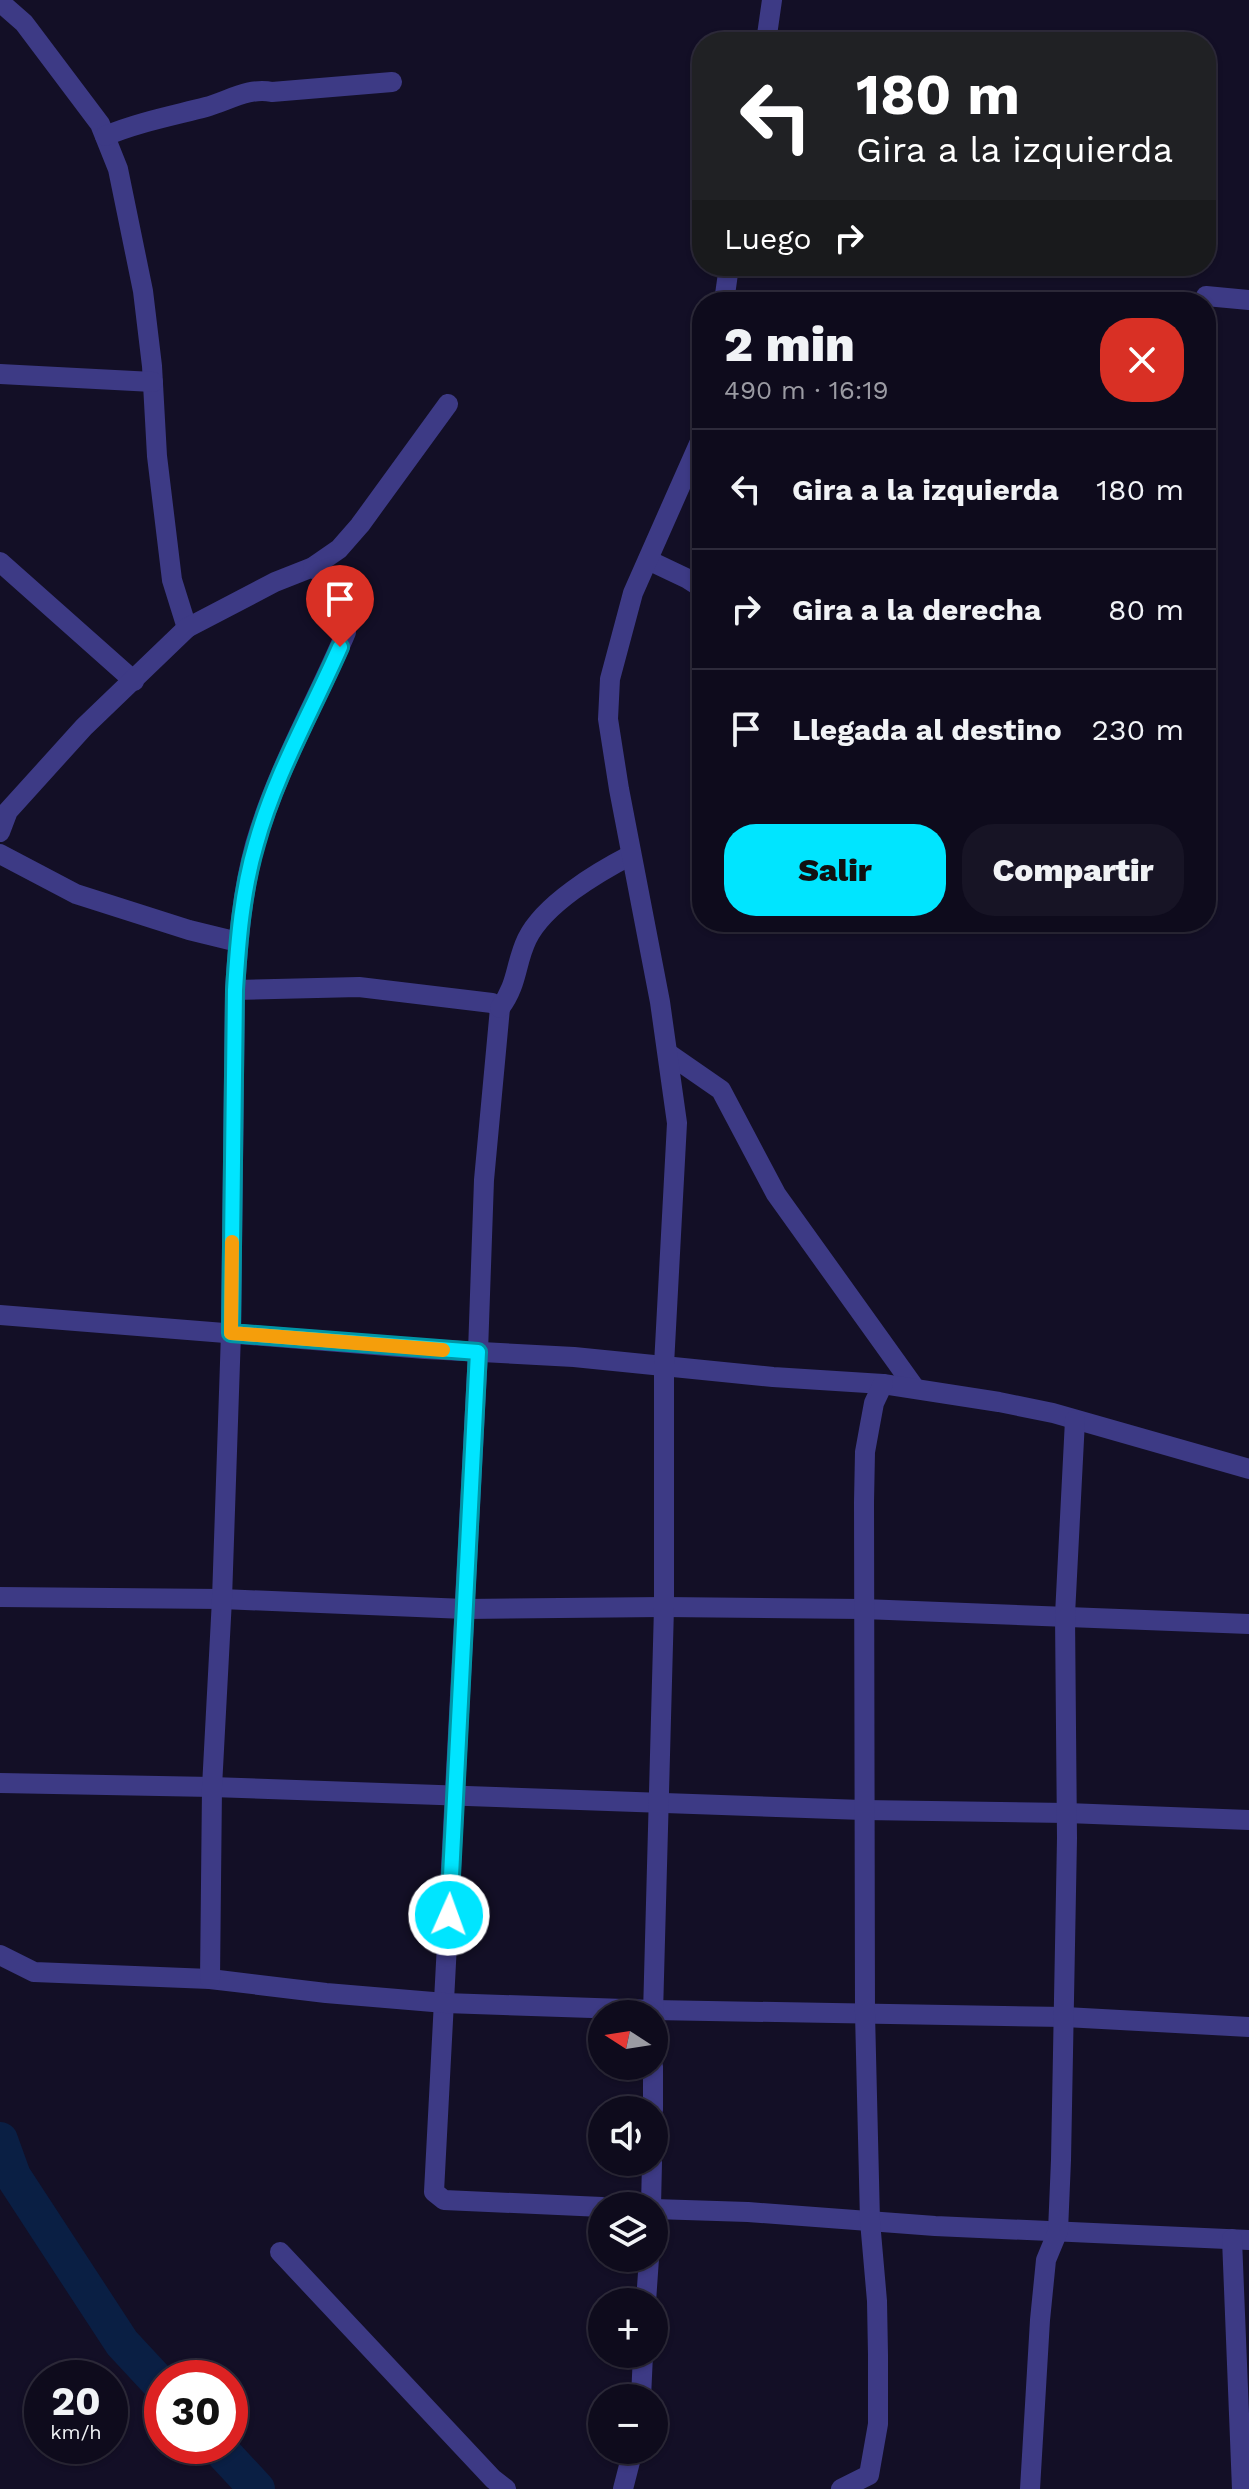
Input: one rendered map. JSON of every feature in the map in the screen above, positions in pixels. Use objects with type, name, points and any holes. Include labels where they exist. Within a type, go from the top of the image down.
[{"type":"street","points":[[767,32],[772,0]]},
{"type":"street","points":[[0,2],[24,23],[100,124],[118,169],[143,291],[157,456],[172,580],[187,628]]},
{"type":"street","points":[[105,136],[134,124],[210,106],[259,89],[272,92],[392,82]]},
{"type":"street","points":[[1216,297],[1249,300]]},
{"type":"street","points":[[0,374],[153,382]]},
{"type":"street","points":[[0,832],[4,808],[187,628],[275,582],[313,567],[339,549],[448,404]]},
{"type":"street","points":[[653,2000],[664,1607],[664,1365],[677,1123],[669,1054],[608,719],[610,679],[633,593],[692,460]]},
{"type":"street","points":[[648,560],[692,582]]},
{"type":"street","points":[[0,562],[134,681]]},
{"type":"street","points":[[210,1979],[212,1787],[231,1333],[238,942],[255,847],[268,806],[346,632],[347,616],[343,599],[313,567]]},
{"type":"street","points":[[0,854],[76,894],[189,930],[238,942]]},
{"type":"street","points":[[588,2206],[444,2200],[434,2192],[478,1352],[484,1180],[500,1008],[514,987],[528,938],[543,916],[579,886],[631,855]]},
{"type":"street","points":[[235,990],[389,989],[492,1003],[500,1008]]},
{"type":"street","points":[[669,1054],[721,1090],[776,1194],[915,1388]]},
{"type":"street","points":[[0,1315],[883,1384],[1012,1404],[1249,1469]]},
{"type":"street","points":[[841,2489],[869,2475],[878,2424],[877,2301],[870,2221],[865,2013],[863,1609],[865,1452],[874,1403],[883,1384]]},
{"type":"street","points":[[1030,2489],[1046,2260],[1058,2231],[1065,2017],[1065,1615],[1075,1420]]},
{"type":"street","points":[[0,1597],[222,1599],[465,1609],[863,1609],[1249,1624]]},
{"type":"street","points":[[0,1783],[1249,1820]]},
{"type":"street","points":[[0,1955],[34,1972],[210,1979],[445,2003],[588,2009]]},
{"type":"street","points":[[668,2012],[1065,2017],[1249,2027]]},
{"type":"street","points":[[668,2208],[1240,2240],[1242,2489]]},
{"type":"street","points":[[280,2252],[493,2479],[506,2489]]},
{"type":"street","points":[[623,2489],[629,2464]]},
{"type":"waterway","points":[[0,2140],[13,2176],[122,2343],[144,2367]]},
{"type":"waterway","points":[[234,2464],[257,2489]]},
{"type":"slow traffic","points":[[232,1242],[231,1333],[443,1350]]},
{"type":"route","points":[[340,647],[268,806],[255,847],[238,942],[231,1333],[478,1352],[449,1915]]}]
